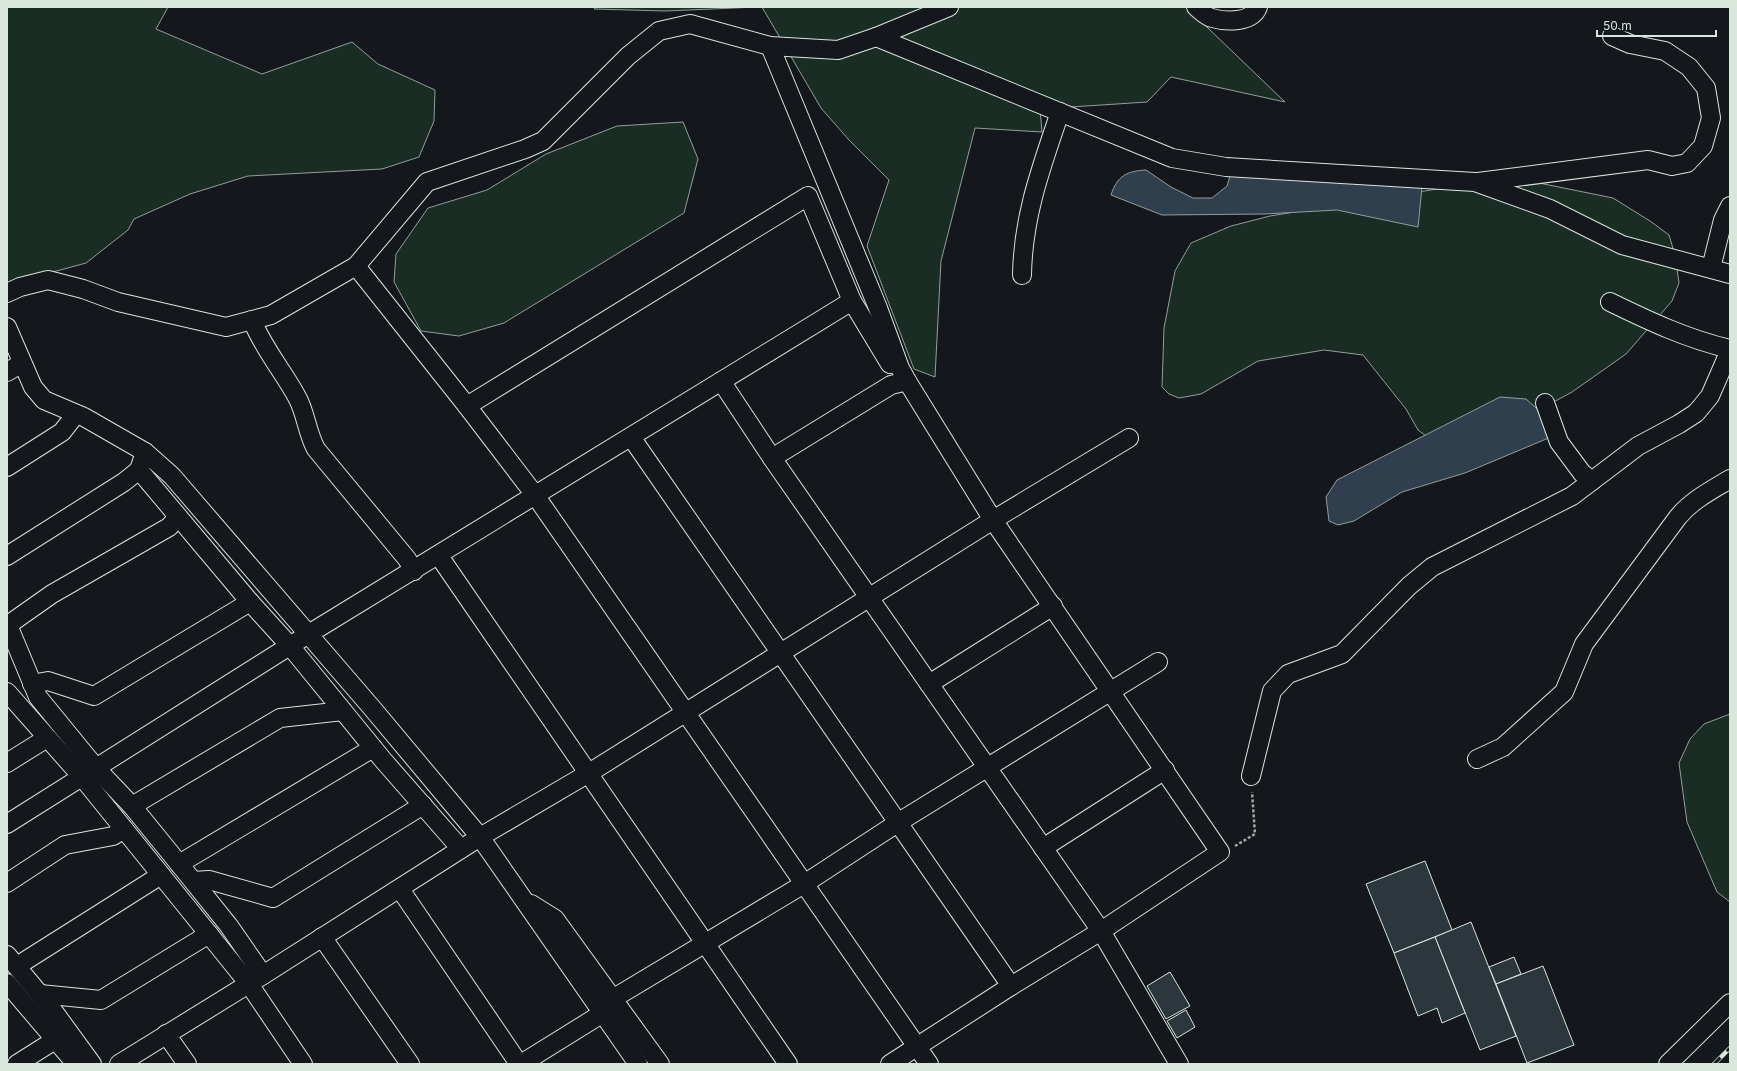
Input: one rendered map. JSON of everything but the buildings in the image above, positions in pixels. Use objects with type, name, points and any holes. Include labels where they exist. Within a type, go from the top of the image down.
[{"type":"street","points":[[7,293],[20,286],[48,280],[83,289],[118,302],[226,327],[271,315],[356,266],[427,182],[525,149],[543,141],[628,56],[659,31],[690,24],[770,46],[838,50],[876,37],[949,7]]},
{"type":"street","points":[[1196,7],[1211,18],[1242,20],[1256,12],[1258,7]]},
{"type":"street","points":[[876,37],[1172,158],[1233,167],[1475,182],[1648,160],[1672,166],[1687,163],[1703,146],[1711,118],[1706,88],[1689,67],[1665,51],[1630,44],[1612,36]]},
{"type":"street","points":[[770,46],[904,374],[993,520],[1220,852],[1101,931],[1011,986],[890,1064]]},
{"type":"street","points":[[1022,275],[1023,250],[1033,191],[1060,112]]},
{"type":"street","points":[[1475,182],[1550,209],[1622,245],[1724,275],[1723,220],[1730,206]]},
{"type":"street","points":[[467,406],[808,196],[852,301],[894,370],[904,374]]},
{"type":"street","points":[[356,266],[467,406],[535,495],[929,1064]]},
{"type":"street","points":[[7,824],[307,635],[439,556],[535,495],[631,438],[852,301]]},
{"type":"street","points":[[1251,776],[1272,691],[1288,674],[1342,654],[1409,586],[1432,567],[1572,496],[1638,446],[1696,413],[1710,396],[1730,349],[1703,343],[1666,329],[1610,302]]},
{"type":"street","points":[[252,320],[257,334],[298,399],[309,437],[316,449],[414,570]]},
{"type":"street","points":[[7,327],[14,367],[44,400],[76,414],[145,452],[172,476],[307,635],[372,708],[480,837],[638,1064]]},
{"type":"street","points":[[772,458],[891,385],[904,374]]},
{"type":"street","points":[[721,381],[772,458],[1101,931],[1179,1064]]},
{"type":"street","points":[[1545,403],[1559,442],[1582,473],[1592,481]]},
{"type":"street","points":[[7,467],[62,432],[76,414]]},
{"type":"street","points":[[631,438],[780,654],[899,822],[1011,986]]},
{"type":"street","points":[[119,1064],[256,980],[480,837],[686,713],[993,520],[1129,438]]},
{"type":"street","points":[[7,556],[124,482],[139,470],[145,452]]},
{"type":"street","points":[[139,470],[250,602],[290,646],[373,748],[462,849]]},
{"type":"street","points":[[1477,759],[1503,747],[1564,692],[1584,644],[1684,509],[1730,478]]},
{"type":"street","points":[[178,517],[169,527],[52,594],[8,625],[38,697],[89,773],[124,829],[209,934],[256,980]]},
{"type":"street","points":[[439,556],[704,944],[788,1064]]},
{"type":"street","points":[[32,684],[48,680],[94,696],[250,602]]},
{"type":"street","points":[[929,684],[1053,606]]},
{"type":"street","points":[[614,998],[804,884],[899,822],[1158,662]]},
{"type":"street","points":[[7,692],[47,738],[132,806],[229,926],[256,980],[303,1064]]},
{"type":"street","points":[[132,806],[280,718],[343,711]]},
{"type":"street","points":[[7,763],[47,738]]},
{"type":"street","points":[[179,864],[373,748]]},
{"type":"street","points":[[1043,848],[1165,770]]},
{"type":"street","points":[[193,881],[209,880],[273,898],[423,805]]},
{"type":"street","points":[[7,883],[65,845],[114,836],[124,829]]},
{"type":"street","points":[[92,1064],[40,994],[12,961],[161,875]]},
{"type":"street","points":[[400,888],[520,1064],[603,1013]]},
{"type":"street","points":[[524,900],[555,919],[614,998],[660,1064]]},
{"type":"street","points":[[40,994],[101,1000],[209,934]]},
{"type":"street","points":[[322,938],[410,1064]]},
{"type":"street","points":[[7,983],[76,1064]]},
{"type":"street","points":[[1668,1064],[1730,1003]]},
{"type":"street","points":[[166,1034],[188,1064]]},
{"type":"street","points":[[17,1064],[55,1040]]},
{"type":"path","points":[[1220,852],[1229,849],[1254,834],[1251,776]]},
{"type":"green space","points":[[7,7],[168,7],[156,29],[262,74],[352,42],[378,64],[435,90],[434,121],[419,157],[382,169],[248,176],[190,194],[134,219],[128,230],[86,263],[16,282],[7,283]]},
{"type":"green space","points":[[596,7],[758,7],[665,11],[594,9]]},
{"type":"green space","points":[[762,7],[1186,7],[1285,102],[1171,77],[1147,102],[1040,109],[1042,132],[975,128],[941,261],[935,377],[914,369],[867,246],[889,180],[849,140],[821,108]]},
{"type":"green space","points":[[683,122],[698,159],[684,213],[504,323],[459,336],[421,331],[394,282],[396,254],[428,208],[487,190],[546,154],[617,126]]},
{"type":"green space","points":[[1539,183],[1613,198],[1650,221],[1669,235],[1675,255],[1679,283],[1672,301],[1626,354],[1572,392],[1524,418],[1441,447],[1418,430],[1406,409],[1363,355],[1324,350],[1258,361],[1201,394],[1179,398],[1169,394],[1162,387],[1164,328],[1175,271],[1191,243],[1231,226],[1270,216],[1449,187]]},
{"type":"green space","points":[[1730,714],[1730,902],[1717,892],[1687,822],[1679,763],[1690,739],[1704,724]]},
{"type":"water","points":[[1146,170],[1171,187],[1193,198],[1212,198],[1227,186],[1230,176],[1422,187],[1418,227],[1337,210],[1265,214],[1162,215],[1111,195],[1116,183],[1128,173]]},
{"type":"water","points":[[1500,397],[1526,399],[1543,414],[1551,437],[1465,473],[1402,492],[1354,521],[1338,525],[1329,521],[1326,497],[1337,480]]},
{"type":"railway","points":[[1714,1064],[1730,1048]]}]
